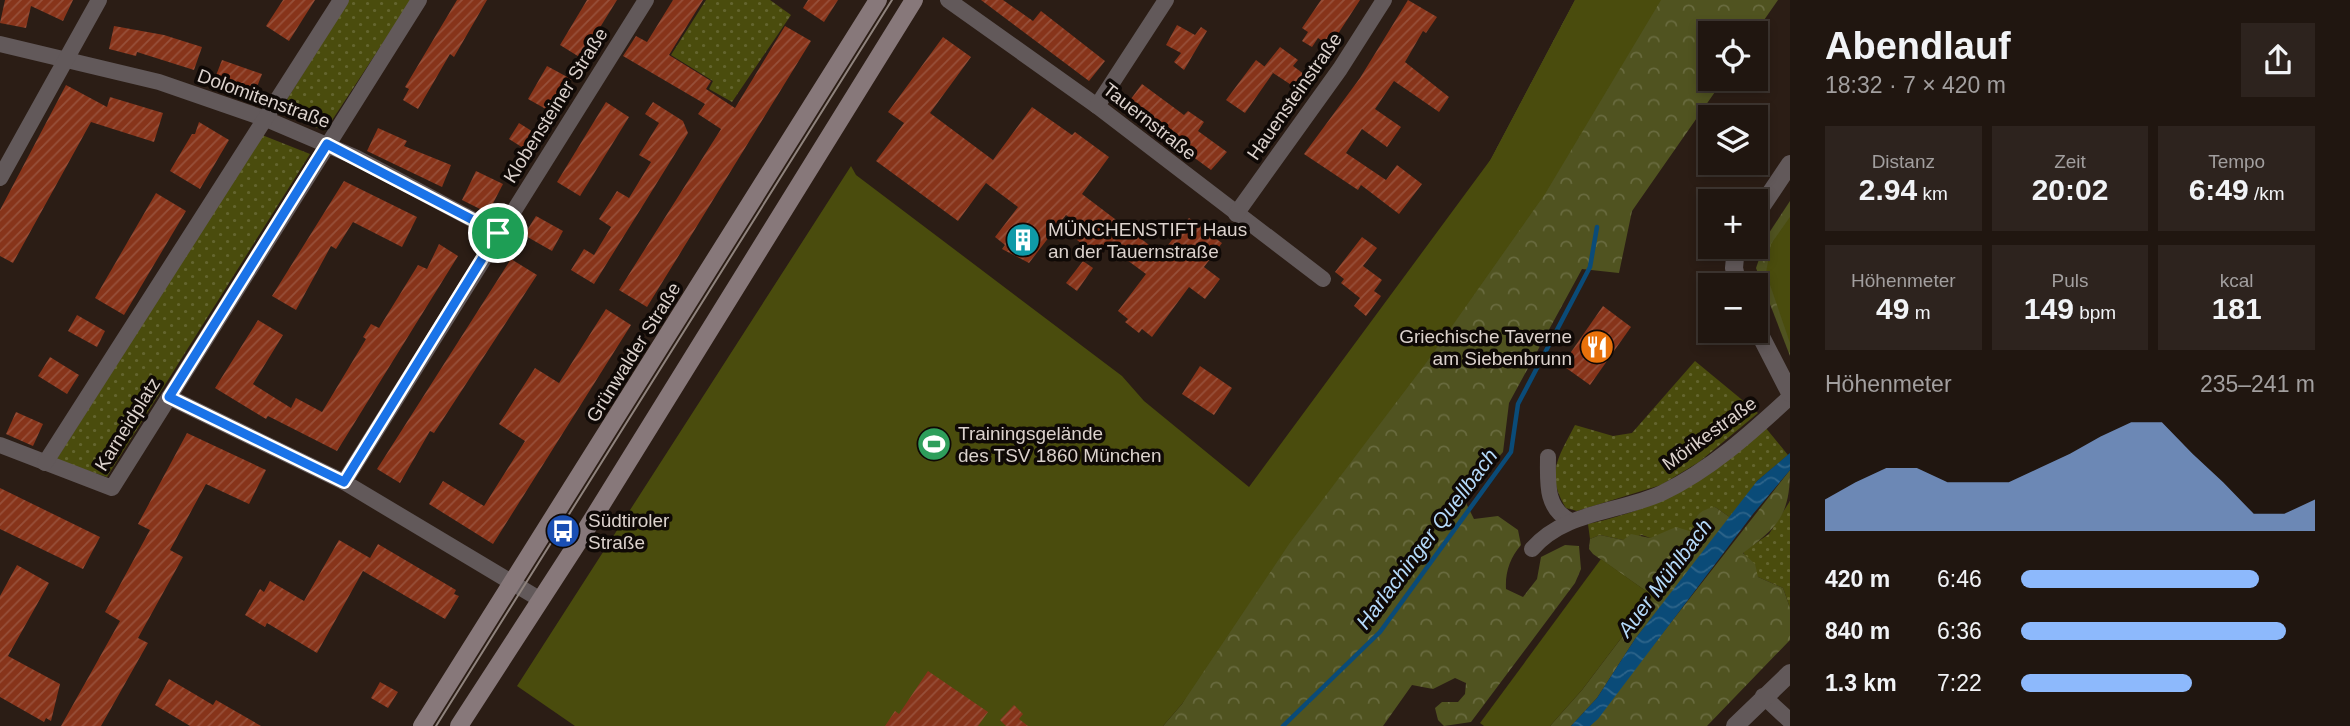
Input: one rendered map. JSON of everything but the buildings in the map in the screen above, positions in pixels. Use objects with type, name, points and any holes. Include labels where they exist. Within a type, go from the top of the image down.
[{"type":"main road","name":"Grünwalder Straße","points":[[422,726],[878,0]]},
{"type":"main road","points":[[459,726],[541,600],[914,0]]},
{"type":"street","points":[[0,178],[99,0]]},
{"type":"street","points":[[0,445],[45,463],[341,0]]},
{"type":"street","name":"Karneidplatz","points":[[45,463],[112,488],[419,0]]},
{"type":"street","name":"Klobensteiner Straße","points":[[344,482],[646,0]]},
{"type":"street","name":"Tauernstraße","points":[[948,0],[1097,106],[1323,279]]},
{"type":"street","points":[[1097,106],[1166,0]]},
{"type":"street","name":"Hauensteinstraße","points":[[1236,214],[1340,69],[1384,0]]},
{"type":"street","name":"Dolomitenstraße","points":[[0,44],[159,82],[265,119],[327,144],[498,233]]},
{"type":"street","points":[[1768,196],[1790,163]]},
{"type":"street","points":[[1764,343],[1790,395]]},
{"type":"street","name":"Mörikestraße","points":[[1532,549],[1569,520],[1663,492],[1739,442],[1790,395]]},
{"type":"street","points":[[169,397],[344,482],[541,600]]},
{"type":"street","points":[[1548,457],[1551,502],[1559,515],[1569,520]]},
{"type":"street","points":[[1735,726],[1763,696],[1790,673]]},
{"type":"street","points":[[1763,696],[1790,721]]},
{"type":"shaded area","points":[[349,0],[411,0],[325,131],[279,112]]},
{"type":"shaded area","points":[[706,0],[770,0],[791,15],[732,102],[709,89],[713,81],[671,55]]},
{"type":"shaded area","name":"Trainingsgelände des TSV 1860 München","points":[[1575,0],[1661,0],[1545,194],[1426,363],[1289,544],[1182,704],[1163,726],[575,726],[517,686],[851,166],[856,175],[1122,376],[1144,401],[1249,487],[1491,159]]},
{"type":"shaded area","points":[[262,135],[310,154],[107,477],[56,460]]},
{"type":"shaded area","points":[[1790,217],[1790,343],[1766,273],[1771,244]]},
{"type":"shaded area","points":[[1695,361],[1758,413],[1699,462],[1661,485],[1577,511],[1566,508],[1556,485],[1555,475],[1559,457],[1575,425],[1613,436],[1632,433]]},
{"type":"shaded area","points":[[1765,427],[1788,455],[1757,481],[1731,518],[1715,507],[1693,533],[1650,538],[1642,535],[1623,540],[1600,535],[1590,539],[1588,524],[1641,509],[1664,499],[1704,476]]},
{"type":"shaded area","points":[[1790,501],[1790,608],[1783,588],[1758,577],[1743,552],[1769,534]]},
{"type":"shaded area","points":[[1601,559],[1653,596],[1582,690],[1550,726],[1484,726],[1480,723]]},
{"type":"green space","points":[[1575,0],[1778,0],[1763,21],[1698,21],[1698,91],[1716,91],[1706,105],[1698,105],[1698,116],[1632,211],[1619,273],[1582,269],[1509,403],[1503,452],[1463,497],[1474,519],[1498,516],[1518,530],[1521,545],[1509,566],[1506,589],[1523,597],[1537,579],[1541,557],[1565,545],[1579,546],[1581,569],[1575,583],[1471,722],[1444,726],[1438,720],[1435,708],[1442,702],[1458,702],[1465,694],[1466,683],[1455,678],[1433,689],[1412,685],[1383,726],[1163,726],[1182,704],[1491,159]]},
{"type":"green space","points":[[1790,201],[1790,356],[1768,299],[1768,273],[1758,273],[1756,268],[1759,259],[1768,259],[1768,234]]},
{"type":"green space","points":[[1790,470],[1788,498],[1780,519],[1743,553],[1755,564],[1758,577],[1783,588],[1790,608],[1790,640],[1707,726],[1590,726]]},
{"type":"green space","points":[[1715,507],[1731,518],[1635,639],[1597,698],[1571,726],[1550,726],[1582,690],[1653,596],[1593,554],[1589,549],[1590,539],[1600,535],[1623,540],[1631,534],[1650,538],[1676,527],[1693,532],[1698,515]]},
{"type":"water","points":[[1790,453],[1790,470],[1753,514],[1598,719],[1590,726],[1571,726],[1597,698],[1635,639],[1757,481]]},
{"type":"waterway","name":"Harlachinger Quellbach","points":[[1283,726],[1380,632],[1511,452],[1518,404],[1590,267],[1597,227]]},
{"type":"tram line","points":[[436,726],[892,0]]},
{"type":"place","name":"MÜNCHENSTIFT Haus an der Tauernstraße","points":[[1023,240]]},
{"type":"place","name":"Griechische Taverne am Siebenbrunn","points":[[1597,347]]},
{"type":"place","name":"Trainingsgelände des TSV 1860 München","points":[[934,444]]},
{"type":"place","name":"Südtiroler Straße","points":[[563,531]]},
{"type":"route","points":[[327,144],[498,233],[344,482],[169,397],[327,144]]},
{"type":"water label","name":"Auer Mühlbach","points":[[1665,578]]}]
